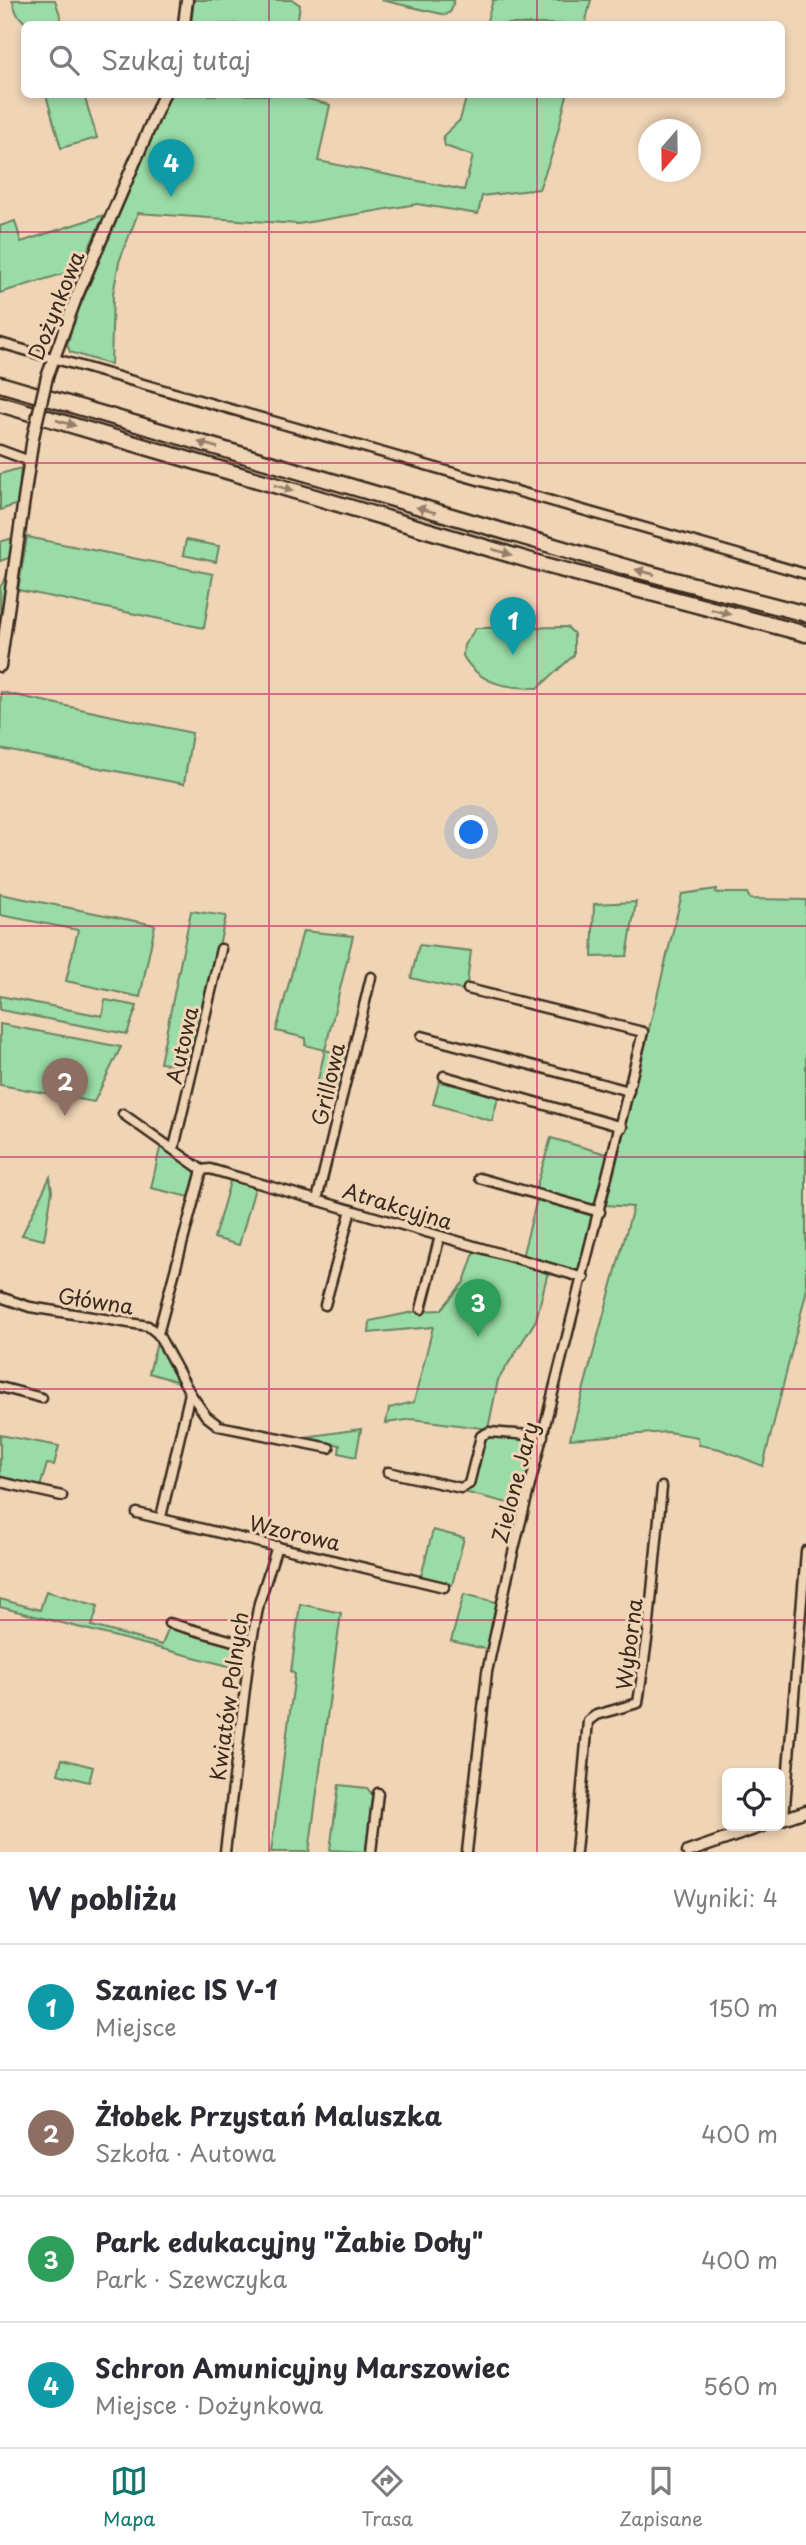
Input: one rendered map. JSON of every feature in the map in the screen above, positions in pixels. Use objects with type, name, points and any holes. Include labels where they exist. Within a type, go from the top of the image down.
[{"type":"highway","points":[[0,384],[549,545],[806,614]]},
{"type":"highway","points":[[0,404],[545,565],[806,634]]},
{"type":"street","points":[[184,21],[187,0]]},
{"type":"street","name":"Dożynkowa","points":[[0,666],[33,437],[47,377],[162,98]]},
{"type":"street","points":[[0,344],[806,574]]},
{"type":"street","points":[[0,450],[30,461]]},
{"type":"street","name":"Autowa","points":[[174,1149],[221,949]]},
{"type":"street","name":"Grillowa","points":[[317,1200],[370,978]]},
{"type":"street","name":"Zielone Jary","points":[[467,1852],[487,1672],[542,1437],[622,1127],[643,1032],[468,989]]},
{"type":"street","points":[[422,1036],[628,1091]]},
{"type":"street","points":[[444,1076],[622,1127]]},
{"type":"street","points":[[123,1114],[202,1170],[158,1334]]},
{"type":"street","name":"Atrakcyjna","points":[[202,1170],[210,1169],[584,1278]]},
{"type":"street","points":[[479,1178],[600,1212]]},
{"type":"street","points":[[325,1305],[351,1210]]},
{"type":"street","points":[[421,1309],[440,1236]]},
{"type":"street","name":"Główna","points":[[0,1297],[30,1307],[148,1326],[158,1334],[190,1393],[206,1416],[219,1426],[329,1448]]},
{"type":"street","points":[[0,1387],[42,1398]]},
{"type":"street","points":[[161,1517],[190,1393]]},
{"type":"street","points":[[388,1472],[461,1488],[469,1484],[481,1436],[489,1432],[542,1437]]},
{"type":"street","points":[[0,1482],[62,1496]]},
{"type":"street","name":"Wyborna","points":[[576,1852],[588,1721],[596,1715],[638,1703],[648,1633],[662,1487]]},
{"type":"street","name":"Wzorowa","points":[[137,1513],[444,1587]]},
{"type":"street","name":"Kwiatów Polnych","points":[[225,1852],[258,1603],[277,1546]]},
{"type":"street","points":[[785,1786],[806,1551]]},
{"type":"street","points":[[170,1623],[251,1646]]},
{"type":"street","points":[[371,1852],[378,1793]]},
{"type":"street","points":[[785,1818],[806,1811]]},
{"type":"street","points":[[688,1852],[749,1831]]},
{"type":"green space","points":[[12,0],[55,0],[62,21],[23,21],[17,14]]},
{"type":"green space","points":[[194,0],[293,0],[300,5],[297,21],[191,21]]},
{"type":"green space","points":[[381,0],[454,0],[451,11],[446,15]]},
{"type":"green space","points":[[493,0],[591,0],[586,21],[487,21]]},
{"type":"green space","points":[[47,98],[85,98],[97,138],[61,148]]},
{"type":"green space","points":[[169,98],[304,98],[330,105],[318,161],[464,190],[473,156],[445,146],[443,136],[460,120],[466,98],[566,98],[552,154],[539,189],[482,196],[478,214],[417,204],[298,224],[138,213],[119,262],[113,294],[111,365],[70,352],[67,345],[78,311]]},
{"type":"green space","points":[[104,215],[79,269],[0,293],[0,226],[15,221],[21,242]]},
{"type":"green space","points":[[21,468],[18,504],[0,510],[0,474]]},
{"type":"green space","points":[[27,537],[213,574],[204,628],[18,590]]},
{"type":"green space","points":[[13,538],[11,557],[0,561],[0,542]]},
{"type":"green space","points":[[186,540],[219,546],[216,562],[183,555]]},
{"type":"green space","points":[[8,575],[0,637],[0,587]]},
{"type":"green space","points":[[567,627],[574,634],[574,655],[538,688],[506,686],[486,679],[470,666],[463,656],[464,645],[476,628]]},
{"type":"green space","points":[[1,692],[192,733],[184,784],[0,749]]},
{"type":"green space","points":[[717,889],[716,893],[747,893],[750,899],[806,900],[806,1293],[763,1466],[720,1449],[699,1445],[698,1437],[668,1432],[570,1439],[633,1207],[606,1205],[682,894]]},
{"type":"green space","points":[[0,894],[155,925],[140,997],[66,981],[78,930],[0,915]]},
{"type":"green space","points":[[636,902],[627,956],[592,957],[594,904]]},
{"type":"green space","points":[[191,911],[226,916],[190,1067],[160,1063]]},
{"type":"green space","points":[[303,931],[353,936],[325,1050],[305,1045],[306,1038],[276,1031]]},
{"type":"green space","points":[[419,945],[471,951],[466,991],[411,978]]},
{"type":"green space","points":[[0,996],[102,1016],[105,1000],[137,1006],[127,1034],[0,1010]]},
{"type":"green space","points":[[0,1024],[121,1047],[94,1102],[0,1085]]},
{"type":"green space","points":[[325,1050],[350,1057],[341,1094],[316,1088]]},
{"type":"green space","points":[[439,1082],[499,1094],[492,1121],[433,1104]]},
{"type":"green space","points":[[551,1138],[610,1155],[596,1204],[589,1205],[535,1191]]},
{"type":"green space","points":[[161,1144],[198,1170],[190,1197],[151,1188]]},
{"type":"green space","points":[[50,1177],[52,1191],[44,1240],[22,1235]]},
{"type":"green space","points":[[231,1178],[256,1184],[239,1245],[214,1238]]},
{"type":"green space","points":[[537,1199],[596,1217],[581,1274],[522,1257]]},
{"type":"green space","points":[[475,1250],[548,1272],[536,1320],[498,1380],[488,1429],[413,1419],[386,1423],[389,1408],[414,1402],[433,1327],[369,1333],[370,1321],[418,1311],[441,1310],[464,1282]]},
{"type":"green space","points":[[158,1339],[182,1383],[149,1373]]},
{"type":"green space","points":[[361,1429],[356,1457],[339,1453],[340,1445],[305,1437]]},
{"type":"green space","points":[[490,1434],[537,1439],[524,1507],[464,1492],[473,1479],[481,1447]]},
{"type":"green space","points":[[0,1435],[59,1446],[54,1465],[47,1464],[40,1487],[0,1479]]},
{"type":"green space","points":[[433,1530],[464,1538],[452,1585],[421,1576]]},
{"type":"green space","points":[[46,1591],[98,1606],[92,1626],[162,1645],[169,1626],[248,1649],[244,1670],[0,1607],[0,1599],[40,1610]]},
{"type":"green space","points":[[464,1594],[500,1603],[490,1650],[451,1641]]},
{"type":"green space","points":[[300,1604],[341,1613],[309,1852],[271,1852],[295,1674],[291,1672]]},
{"type":"green space","points":[[62,1759],[93,1767],[89,1782],[58,1774]]},
{"type":"green space","points":[[339,1785],[367,1788],[375,1798],[368,1852],[330,1850]]},
{"type":"place","name":"Schron Amunicyjny Marszowiec","points":[[171,197]]},
{"type":"place","name":"Szaniec IS V-1","points":[[513,655]]},
{"type":"place","name":"Żłobek Przystań Maluszka","points":[[65,1116]]},
{"type":"place","name":"Park edukacyjny \"Żabie Doły\"","points":[[478,1337]]}]
